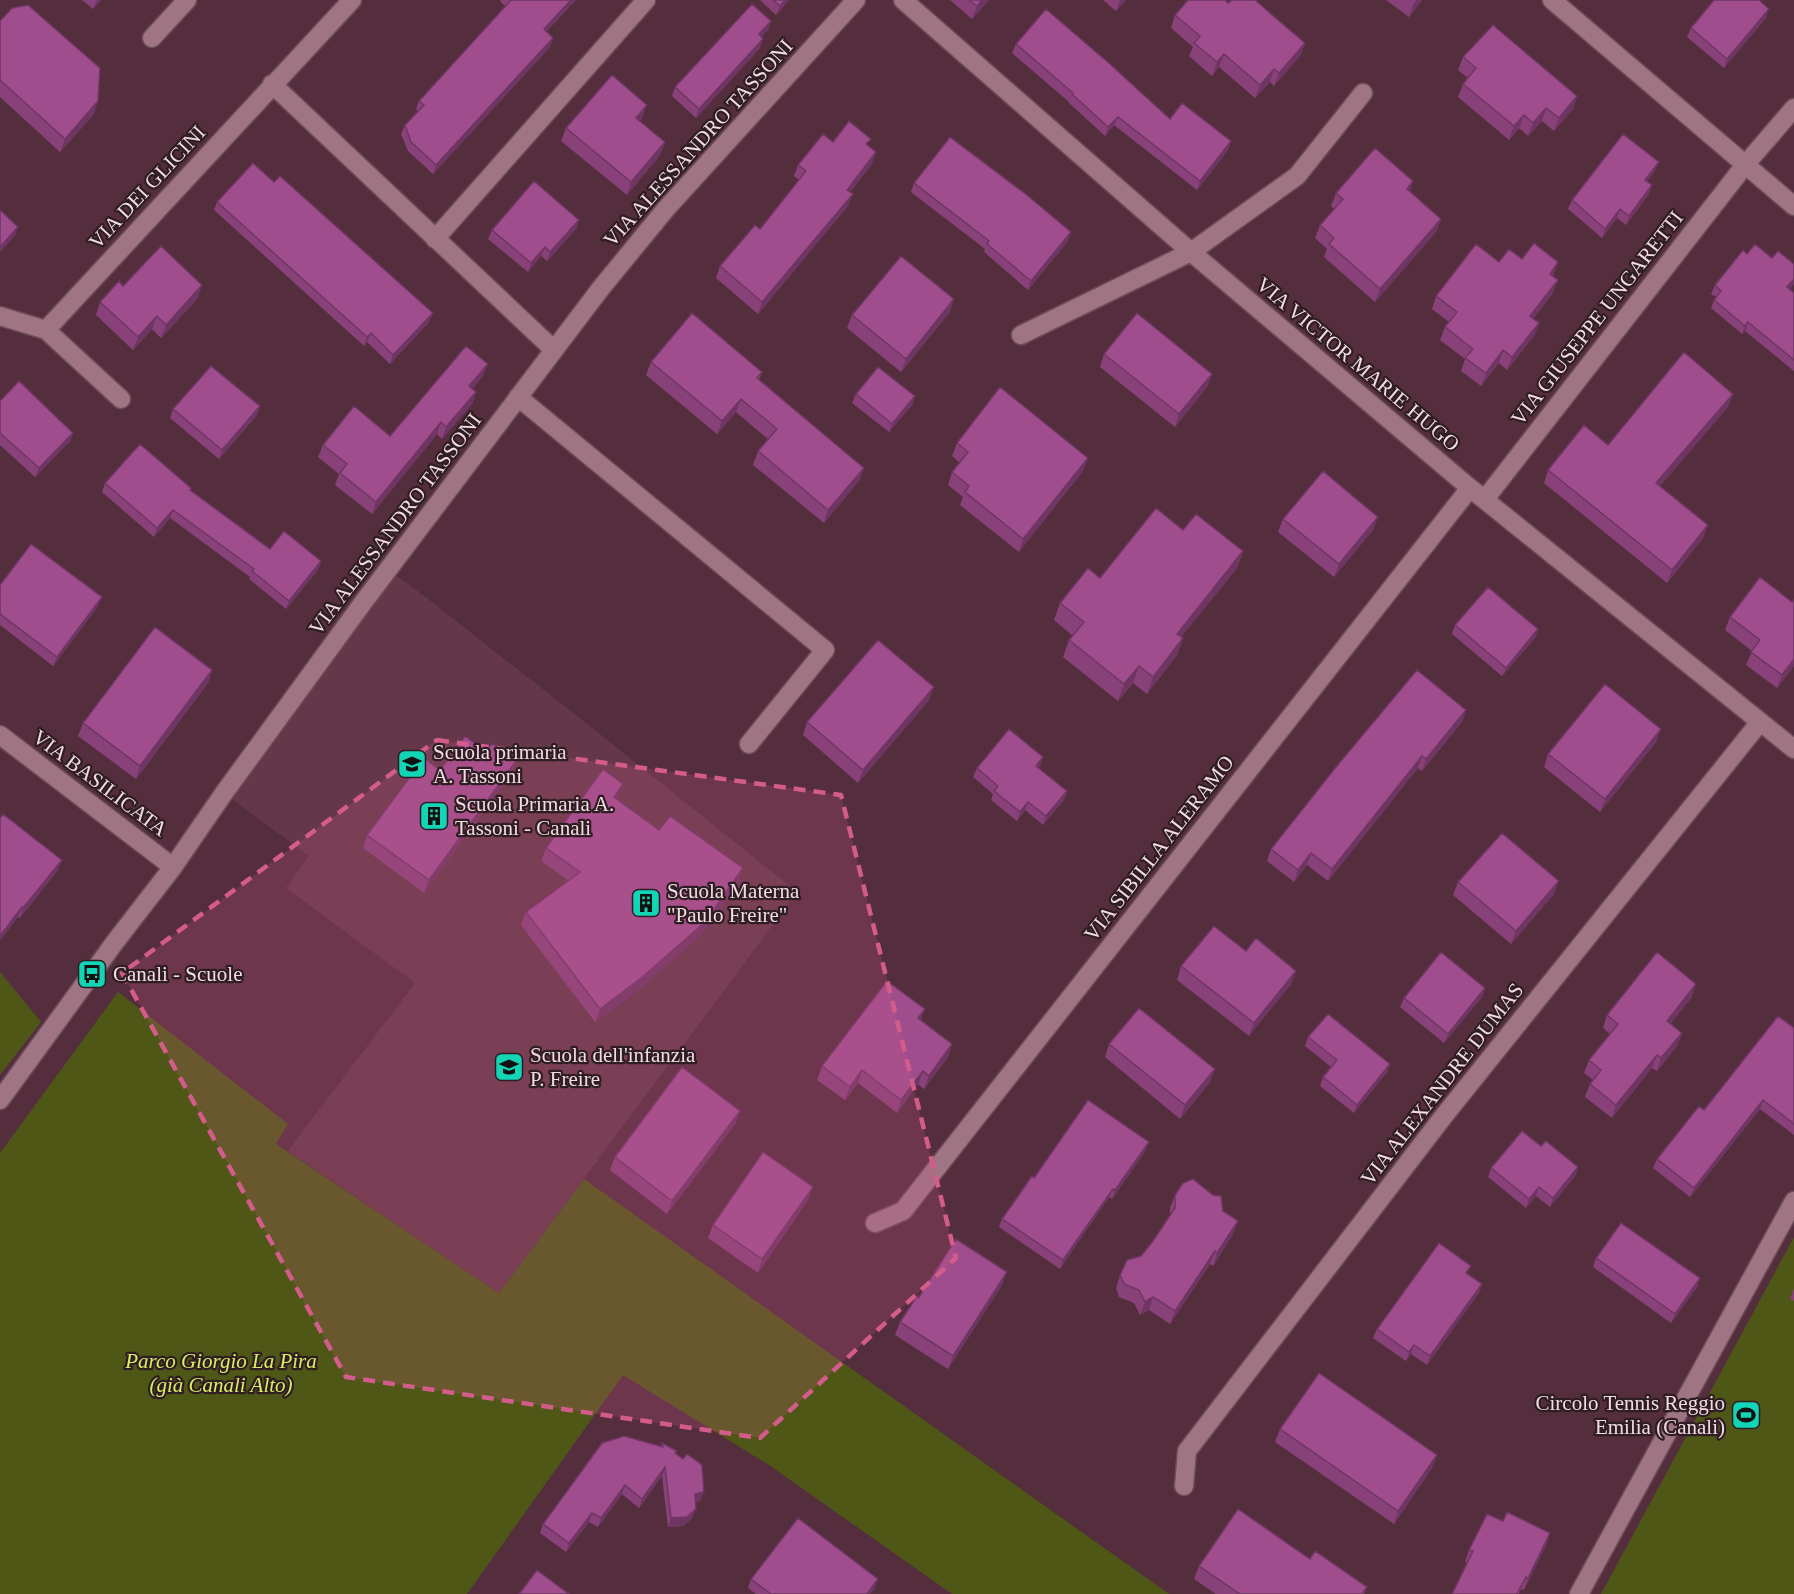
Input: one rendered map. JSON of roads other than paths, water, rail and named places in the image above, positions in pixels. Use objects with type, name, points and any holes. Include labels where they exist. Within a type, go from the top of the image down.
[{"type":"street","points":[[152,38],[187,0]]},
{"type":"street","name":"VIA DEI GLICINI","points":[[46,330],[352,0]]},
{"type":"street","points":[[435,239],[646,0]]},
{"type":"street","name":"VIA ALESSANDRO TASSONI","points":[[0,1100],[115,942],[173,867],[269,731],[601,288],[665,210],[856,0]]},
{"type":"street","name":"VIA VICTOR MARIE HUGO","points":[[903,0],[1191,252],[1477,493],[1794,749]]},
{"type":"street","points":[[1552,0],[1794,206]]},
{"type":"street","points":[[272,84],[554,350]]},
{"type":"street","points":[[1021,335],[1191,252],[1297,176],[1363,93]]},
{"type":"street","name":"VIA GIUSEPPE UNGARETTI","points":[[1477,493],[1794,108]]},
{"type":"street","points":[[0,316],[46,330],[121,399]]},
{"type":"street","points":[[518,397],[825,650],[749,744]]},
{"type":"street","name":"VIA SIBILLA ALERAMO","points":[[875,1223],[903,1211],[1477,493]]},
{"type":"street","name":"VIA ALEXANDRE DUMAS","points":[[1184,1486],[1187,1451],[1443,1117],[1760,722]]},
{"type":"street","name":"VIA BASILICATA","points":[[0,735],[173,867]]},
{"type":"street","points":[[1579,1594],[1794,1201]]},
{"type":"place","name":"Scuola primaria A. Tassoni","points":[[412,764]]},
{"type":"place","name":"Scuola Primaria A. Tassoni - Canali","points":[[434,816]]},
{"type":"place","name":"Scuola Materna \"Paulo Freire\"","points":[[646,903]]},
{"type":"place","name":"Canali - Scuole","points":[[92,974]]},
{"type":"place","name":"Scuola dell'infanzia P. Freire","points":[[509,1067]]},
{"type":"place","name":"Circolo Tennis Reggio Emilia (Canali)","points":[[1746,1415]]},
{"type":"park label","name":"Parco Giorgio La Pira (già Canali Alto)","points":[[221,1373]]}]
